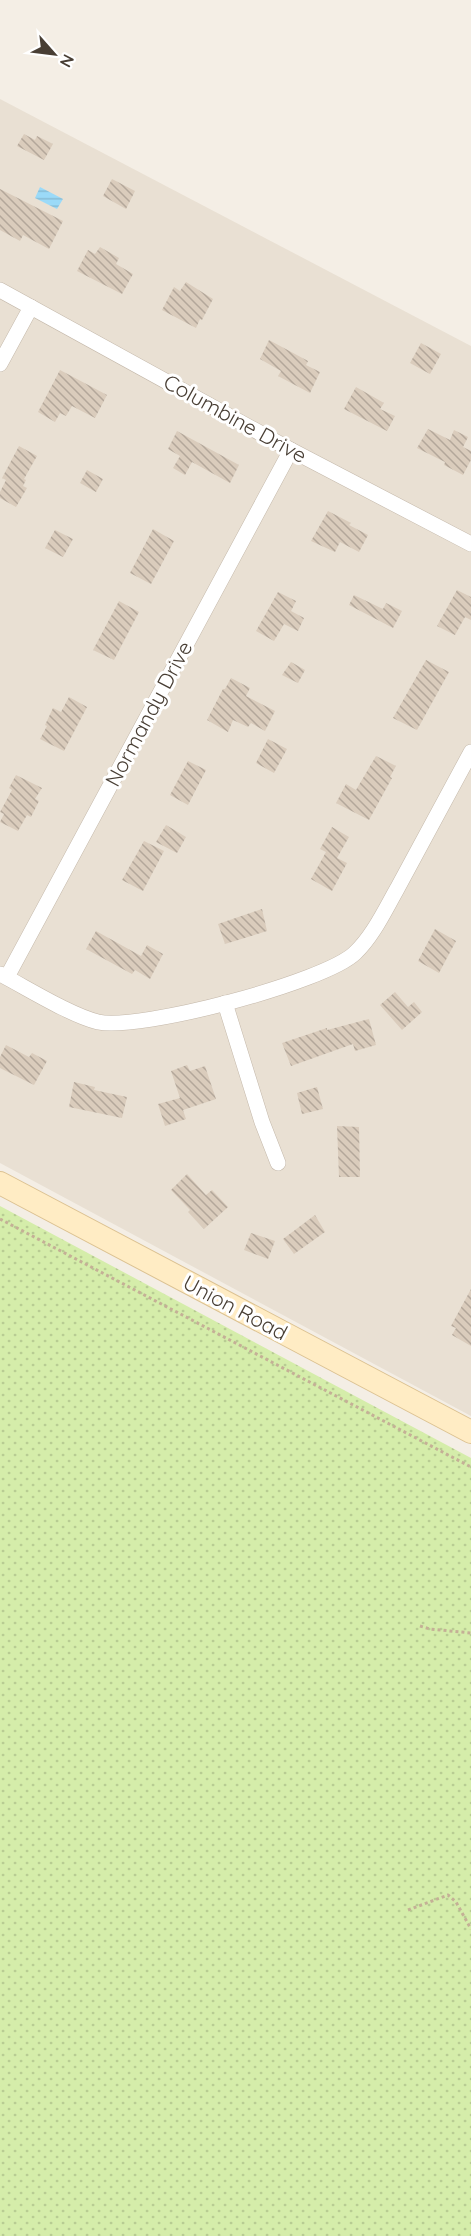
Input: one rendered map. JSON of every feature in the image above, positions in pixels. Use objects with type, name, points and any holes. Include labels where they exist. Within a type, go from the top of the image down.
[{"type":"main road","name":"Union Road","points":[[0,1183],[471,1432]]},
{"type":"street","name":"Columbine Drive","points":[[0,291],[291,450],[471,544]]},
{"type":"street","points":[[0,364],[31,307]]},
{"type":"street","name":"Normandy Drive","points":[[4,976],[291,450]]},
{"type":"street","points":[[4,976],[80,1015],[99,1022],[131,1023],[150,1021],[225,1003],[321,973],[340,964],[355,954],[379,921],[471,752]]},
{"type":"street","points":[[225,1003],[262,1122],[278,1163]]},
{"type":"path","points":[[0,1219],[471,1467]]},
{"type":"path","points":[[420,1626],[471,1633]]},
{"type":"path","points":[[408,1910],[448,1895],[456,1902],[471,1929]]},
{"type":"shaded area","points":[[0,99],[471,346],[471,1416],[0,1163]]},
{"type":"green space","points":[[0,1206],[471,1458],[471,2236],[0,2236]]},
{"type":"water","points":[[40,187],[63,199],[57,209],[35,198]]},
{"type":"building","points":[[24,134],[35,140],[37,136],[53,144],[44,160],[17,146]]},
{"type":"building","points":[[112,179],[135,191],[126,209],[103,196]]},
{"type":"building","points":[[0,189],[63,221],[49,249],[23,235],[20,241],[0,230]]},
{"type":"building","points":[[100,247],[119,258],[116,264],[133,274],[122,294],[77,271],[88,250],[95,254]]},
{"type":"building","points":[[186,282],[213,299],[196,328],[162,310],[174,287],[180,291]]},
{"type":"building","points":[[269,340],[308,361],[306,365],[320,372],[310,393],[278,376],[281,371],[260,359]]},
{"type":"building","points":[[421,343],[441,354],[430,374],[410,363]]},
{"type":"building","points":[[60,370],[107,395],[95,418],[72,406],[66,416],[60,413],[55,422],[38,412]]},
{"type":"building","points":[[356,387],[384,403],[380,409],[395,416],[387,431],[344,409]]},
{"type":"building","points":[[428,429],[450,440],[454,430],[468,437],[463,447],[471,451],[471,460],[463,475],[444,465],[445,462],[417,448]]},
{"type":"building","points":[[177,431],[239,465],[230,483],[192,462],[185,475],[173,468],[180,456],[168,449]]},
{"type":"building","points":[[19,446],[37,456],[24,479],[26,480],[23,486],[27,488],[16,507],[0,498],[0,492],[6,480],[2,478]]},
{"type":"building","points":[[87,470],[103,479],[96,492],[80,483]]},
{"type":"building","points":[[328,511],[368,535],[359,552],[340,542],[335,552],[311,541]]},
{"type":"building","points":[[153,529],[174,541],[151,584],[130,573]]},
{"type":"building","points":[[55,530],[73,539],[63,557],[45,548]]},
{"type":"building","points":[[457,590],[471,597],[471,620],[465,617],[455,635],[437,626]]},
{"type":"building","points":[[278,592],[296,601],[291,611],[304,618],[298,631],[284,624],[274,641],[256,631]]},
{"type":"building","points":[[354,595],[383,609],[386,603],[402,611],[393,628],[349,605]]},
{"type":"building","points":[[119,601],[139,612],[114,660],[93,650]]},
{"type":"building","points":[[426,660],[449,672],[417,730],[393,718]]},
{"type":"building","points":[[291,662],[305,670],[298,683],[282,675]]},
{"type":"building","points":[[231,678],[250,688],[246,696],[275,711],[265,731],[251,723],[248,727],[233,720],[228,732],[207,720]]},
{"type":"building","points":[[69,697],[87,707],[64,751],[40,739],[53,708],[61,712]]},
{"type":"building","points":[[268,739],[287,749],[274,773],[256,763]]},
{"type":"building","points":[[376,756],[396,766],[369,820],[336,803],[346,784],[356,790]]},
{"type":"building","points":[[188,761],[206,770],[188,805],[170,795]]},
{"type":"building","points":[[16,775],[42,788],[35,799],[39,801],[31,817],[27,815],[18,831],[0,822],[4,814],[0,812],[12,790],[9,788]]},
{"type":"building","points":[[166,825],[186,837],[177,853],[156,842]]},
{"type":"building","points":[[332,827],[349,837],[337,858],[347,863],[332,891],[311,879],[326,852],[320,849]]},
{"type":"building","points":[[144,841],[164,851],[143,891],[122,880]]},
{"type":"building","points":[[262,909],[267,931],[225,944],[218,924]]},
{"type":"building","points":[[435,929],[456,941],[439,973],[418,961]]},
{"type":"building","points":[[96,931],[141,956],[147,945],[163,954],[150,979],[135,970],[132,974],[86,949]]},
{"type":"building","points":[[395,992],[408,1007],[414,1002],[422,1012],[402,1030],[380,1005]]},
{"type":"building","points":[[369,1019],[376,1045],[355,1051],[353,1044],[291,1066],[282,1043],[327,1028],[327,1030]]},
{"type":"building","points":[[6,1045],[29,1057],[32,1053],[47,1061],[34,1085],[0,1068],[0,1057]]},
{"type":"building","points":[[187,1065],[190,1071],[205,1066],[216,1099],[183,1110],[186,1119],[165,1126],[158,1104],[180,1098],[171,1071]]},
{"type":"building","points":[[74,1082],[95,1087],[94,1090],[127,1097],[122,1118],[69,1107]]},
{"type":"building","points":[[317,1087],[323,1109],[302,1114],[297,1093]]},
{"type":"building","points":[[337,1126],[359,1127],[360,1177],[339,1177]]},
{"type":"building","points":[[187,1174],[206,1195],[212,1190],[228,1207],[204,1229],[171,1190]]},
{"type":"building","points":[[315,1215],[325,1232],[294,1254],[283,1239]]},
{"type":"building","points":[[251,1233],[275,1241],[268,1259],[244,1250]]},
{"type":"building","points":[[471,1289],[471,1346],[452,1335],[456,1328],[451,1326]]}]
